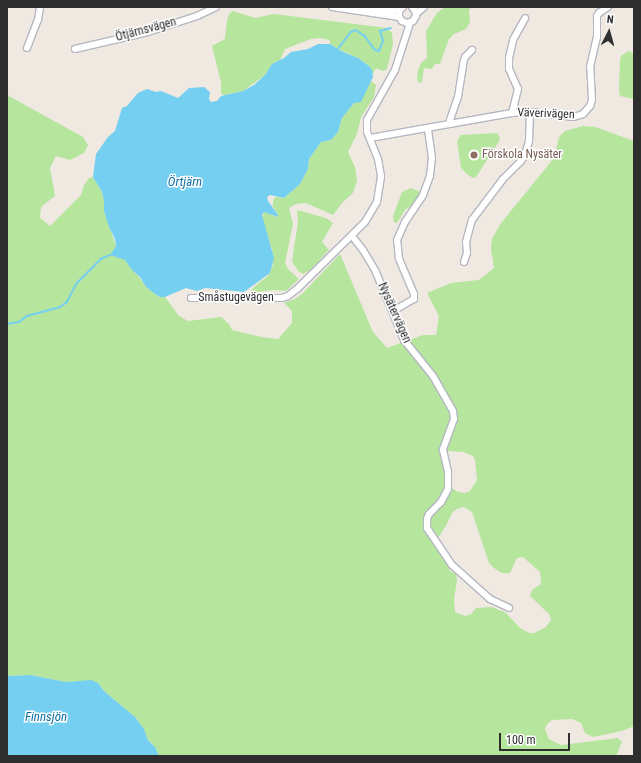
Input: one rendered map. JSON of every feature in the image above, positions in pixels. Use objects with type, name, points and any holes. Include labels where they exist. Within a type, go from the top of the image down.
[{"type":"street","points":[[27,48],[38,20],[40,7]]},
{"type":"street","name":"Ötjärnsvägen","points":[[75,49],[148,32],[197,16],[216,7]]},
{"type":"street","points":[[332,7],[404,21],[414,20],[416,14],[424,7]]},
{"type":"street","points":[[412,7],[416,14]]},
{"type":"street","name":"Väverivägen","points":[[370,138],[512,113],[530,112],[574,117],[583,114],[590,106],[590,67],[597,37],[597,20],[599,13],[608,7]]},
{"type":"street","points":[[352,236],[372,212],[380,190],[380,169],[366,128],[367,120],[395,70],[402,53],[406,33],[401,9],[358,11]]},
{"type":"street","points":[[512,113],[518,89],[509,69],[509,58],[513,40],[525,18]]},
{"type":"street","points":[[451,124],[450,120],[458,97],[463,64],[465,57],[472,50]]},
{"type":"street","points":[[464,262],[466,242],[472,220],[503,179],[525,155],[529,141],[530,112]]},
{"type":"street","points":[[393,311],[414,299],[414,294],[399,258],[397,240],[403,225],[423,195],[430,176],[432,158],[428,129]]},
{"type":"street","name":"Nysätervägen","points":[[352,236],[370,260],[393,311],[404,340],[444,392],[454,415],[443,450],[448,472],[448,489],[441,502],[429,514],[427,519],[427,528],[452,565],[490,599],[509,608]]},
{"type":"street","name":"Småstugevägen","points":[[191,298],[282,298],[288,296],[352,236]]},
{"type":"green space","points":[[445,7],[471,7],[469,11],[470,22],[466,29],[454,34],[449,39],[440,64],[435,64],[432,69],[424,68],[422,82],[419,83],[417,78],[418,70],[421,63],[427,58],[426,31],[437,13]]},
{"type":"green space","points":[[233,11],[255,18],[274,14],[387,28],[392,33],[393,44],[387,69],[383,71],[376,68],[373,74],[369,66],[358,58],[330,44],[330,40],[319,38],[311,39],[285,49],[280,60],[272,64],[265,75],[243,91],[226,95],[221,94],[221,82],[212,46],[225,39],[229,14]]},
{"type":"green space","points":[[629,51],[634,54],[634,99],[620,96],[619,89],[620,59],[622,55]]},
{"type":"green space","points":[[371,81],[376,85],[374,97],[361,117],[357,134],[348,152],[355,167],[357,181],[353,193],[342,203],[333,215],[306,203],[296,204],[289,208],[293,224],[285,263],[288,269],[299,279],[286,291],[273,290],[249,293],[268,276],[273,265],[272,249],[262,218],[264,212],[277,217],[278,215],[272,205],[273,200],[276,197],[284,198],[300,184],[308,169],[309,159],[321,142],[331,140],[338,132],[342,118],[354,103],[361,101]]},
{"type":"green space","points":[[7,95],[83,137],[88,145],[84,153],[70,160],[56,156],[50,168],[55,196],[41,207],[40,218],[50,226],[81,195],[84,185],[89,178],[93,177],[102,192],[104,211],[116,246],[132,270],[137,274],[146,287],[159,297],[165,297],[179,316],[188,321],[221,317],[229,324],[232,330],[261,337],[278,339],[292,323],[292,311],[284,303],[295,299],[303,293],[340,254],[373,332],[387,348],[423,335],[436,335],[439,316],[427,293],[451,283],[479,280],[494,268],[491,249],[492,239],[501,223],[550,163],[555,155],[559,137],[565,131],[583,126],[595,127],[634,141],[634,726],[622,731],[593,737],[585,733],[581,723],[572,719],[552,720],[547,724],[545,729],[549,739],[561,745],[618,738],[622,742],[616,756],[159,756],[152,743],[148,740],[144,729],[135,717],[104,691],[98,683],[86,681],[66,682],[30,675],[7,676]],"holes":[[[449,451],[464,452],[473,456],[475,460],[477,480],[470,491],[465,493],[458,492],[446,484],[444,467],[440,457]],[[464,507],[472,512],[489,563],[494,568],[502,573],[510,573],[517,558],[523,557],[540,572],[541,584],[532,590],[530,596],[549,614],[551,620],[546,627],[534,633],[529,633],[520,628],[505,612],[491,607],[476,608],[471,614],[465,616],[455,612],[454,599],[457,581],[456,574],[450,571],[440,550],[434,544],[452,513],[457,509]]]},
{"type":"green space","name":"Förskola Nysäter","points":[[497,133],[500,138],[498,143],[476,177],[473,178],[468,175],[461,168],[457,141],[461,135]]},
{"type":"green space","points":[[411,188],[420,192],[416,202],[405,210],[397,223],[394,222],[393,216],[402,192]]},
{"type":"green space","points":[[297,210],[326,218],[333,223],[322,242],[329,250],[310,270],[303,274],[298,271],[292,261],[298,222]]},
{"type":"water","name":"Örtjärn","points":[[318,44],[330,44],[341,51],[358,58],[369,66],[372,70],[373,77],[361,102],[354,103],[342,118],[338,132],[331,140],[321,142],[309,159],[308,169],[300,184],[284,198],[270,195],[267,197],[268,201],[278,215],[278,217],[264,212],[262,215],[274,258],[270,273],[244,292],[205,288],[197,291],[186,288],[165,297],[160,297],[155,294],[146,287],[140,277],[132,270],[125,260],[110,255],[116,246],[115,239],[104,211],[102,192],[93,177],[96,154],[108,137],[115,131],[122,108],[127,106],[138,93],[147,89],[156,92],[161,91],[178,98],[189,88],[204,87],[210,92],[209,99],[211,102],[217,101],[221,96],[243,91],[254,85],[265,75],[272,64],[284,58],[291,52],[308,49]]},
{"type":"water","name":"Finnsjön","points":[[30,675],[66,682],[91,680],[98,683],[104,691],[135,717],[144,729],[148,740],[155,747],[159,756],[7,756],[7,676]]},
{"type":"waterway","points":[[338,49],[351,32],[356,30],[365,36],[375,50],[379,51],[383,41],[380,31],[391,28]]},
{"type":"waterway","points":[[7,324],[19,322],[27,316],[60,307],[67,302],[76,284],[101,259],[110,255]]},
{"type":"place","name":"Förskola Nysäter","points":[[474,155]]}]
